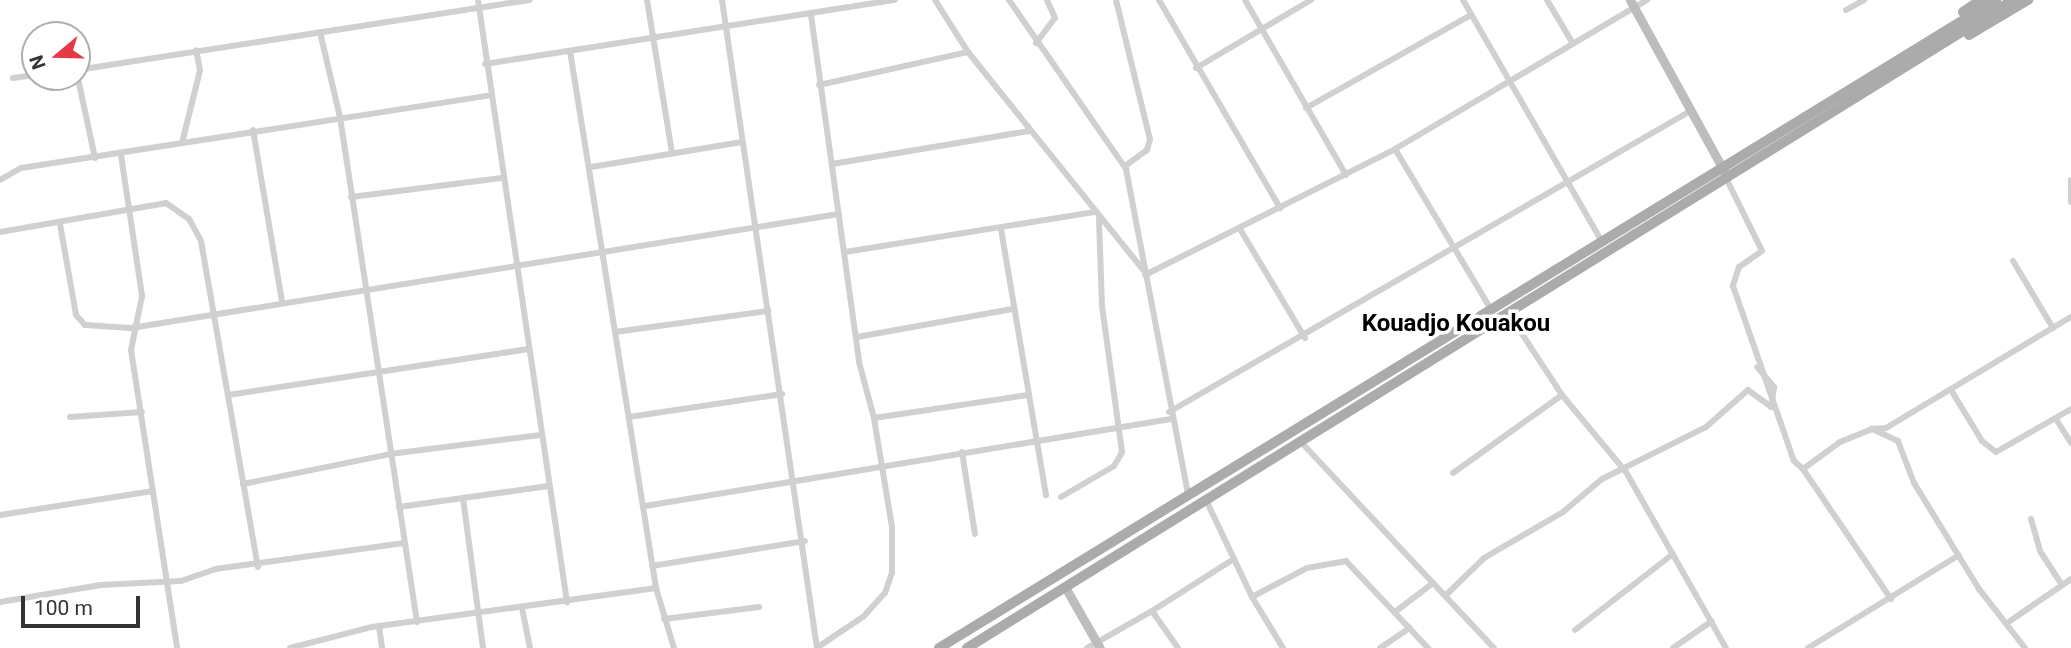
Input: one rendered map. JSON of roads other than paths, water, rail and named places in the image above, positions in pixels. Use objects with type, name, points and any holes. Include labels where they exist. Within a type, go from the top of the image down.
[{"type":"main road","points":[[1949,35],[1981,0]]},
{"type":"main road","points":[[967,648],[1726,178],[1949,35],[1996,0]]},
{"type":"main road","points":[[939,648],[1722,166],[2013,0]]},
{"type":"main road","points":[[1949,35],[1973,34],[2028,0]]},
{"type":"street","points":[[478,0],[488,96],[567,602]]},
{"type":"street","points":[[91,69],[196,50],[478,10],[530,0]]},
{"type":"street","points":[[647,0],[672,153]]},
{"type":"street","points":[[722,0],[819,646]]},
{"type":"street","points":[[485,64],[895,0]]},
{"type":"street","points":[[935,0],[968,52],[1144,273]]},
{"type":"street","points":[[1009,0],[1036,43],[1125,166],[1139,215],[1144,273],[1170,415],[1188,493]]},
{"type":"street","points":[[1036,43],[1055,18],[1047,0]]},
{"type":"street","points":[[1116,0],[1150,139],[1147,150],[1125,166]]},
{"type":"street","points":[[1158,0],[1280,208]]},
{"type":"street","points":[[1245,0],[1346,175]]},
{"type":"street","points":[[1196,68],[1311,0]]},
{"type":"street","points":[[1463,0],[1601,240]]},
{"type":"street","points":[[1547,0],[1572,42]]},
{"type":"street","points":[[1144,273],[1240,229],[1395,149],[1632,4],[1647,0]]},
{"type":"street","points":[[1846,10],[1864,0]]},
{"type":"street","points":[[1632,4],[1694,110],[1761,246],[1739,267],[1733,286],[1772,407],[1803,469],[1891,598]]},
{"type":"street","points":[[811,15],[857,337],[874,418],[893,554],[885,593],[819,646]]},
{"type":"street","points":[[1306,108],[1471,15]]},
{"type":"street","points":[[320,32],[340,117],[367,288],[375,369],[417,622]]},
{"type":"street","points":[[182,143],[200,70],[196,50]]},
{"type":"street","points":[[570,51],[591,166],[615,332],[645,506],[652,566],[664,619],[674,648]]},
{"type":"street","points":[[819,85],[968,52]]},
{"type":"street","points":[[13,78],[21,77]]},
{"type":"street","points":[[81,91],[95,158]]},
{"type":"street","points":[[0,180],[21,168],[121,155],[253,130],[488,96]]},
{"type":"street","points":[[645,506],[962,452],[1038,442],[1170,415],[1305,338],[1566,181],[1694,110]]},
{"type":"street","points":[[253,130],[282,301]]},
{"type":"street","points":[[832,164],[1030,131]]},
{"type":"street","points":[[591,166],[742,142]]},
{"type":"street","points":[[1395,149],[1490,308]]},
{"type":"street","points":[[121,155],[132,212],[142,309],[131,328],[153,491],[170,582],[177,648]]},
{"type":"street","points":[[351,197],[502,177]]},
{"type":"street","points":[[2071,180],[2071,202]]},
{"type":"street","points":[[0,232],[132,212],[166,203],[189,219],[201,241],[258,567]]},
{"type":"street","points":[[845,252],[1094,212]]},
{"type":"street","points":[[60,224],[76,315],[86,325],[131,328],[603,249],[839,214]]},
{"type":"street","points":[[1061,497],[1120,460],[1119,426],[1102,306],[1099,219]]},
{"type":"street","points":[[1001,229],[1027,396],[1038,442],[1046,495]]},
{"type":"street","points":[[1240,229],[1305,338]]},
{"type":"street","points":[[2013,261],[2053,328]]},
{"type":"street","points":[[857,337],[1013,309]]},
{"type":"street","points":[[615,332],[769,311]]},
{"type":"street","points":[[1510,314],[1562,395],[1626,472],[1726,648]]},
{"type":"street","points":[[1803,469],[1840,442],[1872,429],[1886,428],[2071,317]]},
{"type":"street","points":[[228,395],[375,369],[528,349]]},
{"type":"street","points":[[1446,595],[1484,558],[1563,512],[1602,479],[1626,472],[1706,427],[1748,390],[1772,407]]},
{"type":"street","points":[[1951,390],[1982,440],[1996,452],[2071,410]]},
{"type":"street","points":[[629,416],[782,394]]},
{"type":"street","points":[[1453,473],[1562,395]]},
{"type":"street","points":[[874,418],[1027,396]]},
{"type":"street","points":[[70,417],[142,412]]},
{"type":"street","points":[[2056,419],[2071,443]]},
{"type":"street","points":[[1872,429],[1898,441],[1914,484],[1993,609],[2010,621],[2025,648]]},
{"type":"street","points":[[243,484],[390,454],[541,435]]},
{"type":"street","points":[[1301,442],[1494,648]]},
{"type":"street","points":[[962,452],[975,534]]},
{"type":"street","points":[[398,506],[549,486]]},
{"type":"street","points":[[0,515],[153,491]]},
{"type":"street","points":[[463,498],[483,648]]},
{"type":"street","points":[[1206,500],[1231,560],[1283,648]]},
{"type":"street","points":[[2031,519],[2040,551],[2062,585]]},
{"type":"street","points":[[652,566],[805,541]]},
{"type":"street","points":[[0,602],[170,582],[404,543]]},
{"type":"street","points":[[1575,630],[1673,554]]},
{"type":"street","points":[[1808,648],[1959,555]]},
{"type":"street","points":[[1252,597],[1339,559],[1395,612],[1428,648]]},
{"type":"street","points":[[1087,648],[1098,645],[1231,560]]},
{"type":"street","points":[[2010,621],[2071,579]]},
{"type":"street","points":[[1395,612],[1433,583]]},
{"type":"street","points":[[1065,587],[1098,645]]},
{"type":"street","points":[[290,648],[379,626],[478,615],[656,588]]},
{"type":"street","points":[[664,619],[759,607]]},
{"type":"street","points":[[522,608],[530,648]]},
{"type":"street","points":[[1152,611],[1178,648]]},
{"type":"street","points":[[1674,648],[1712,621]]},
{"type":"street","points":[[379,626],[382,648]]},
{"type":"street","points":[[1380,648],[1410,628]]},
{"type":"district","name":"Kouadjo Kouakou","points":[[1456,324]]}]
